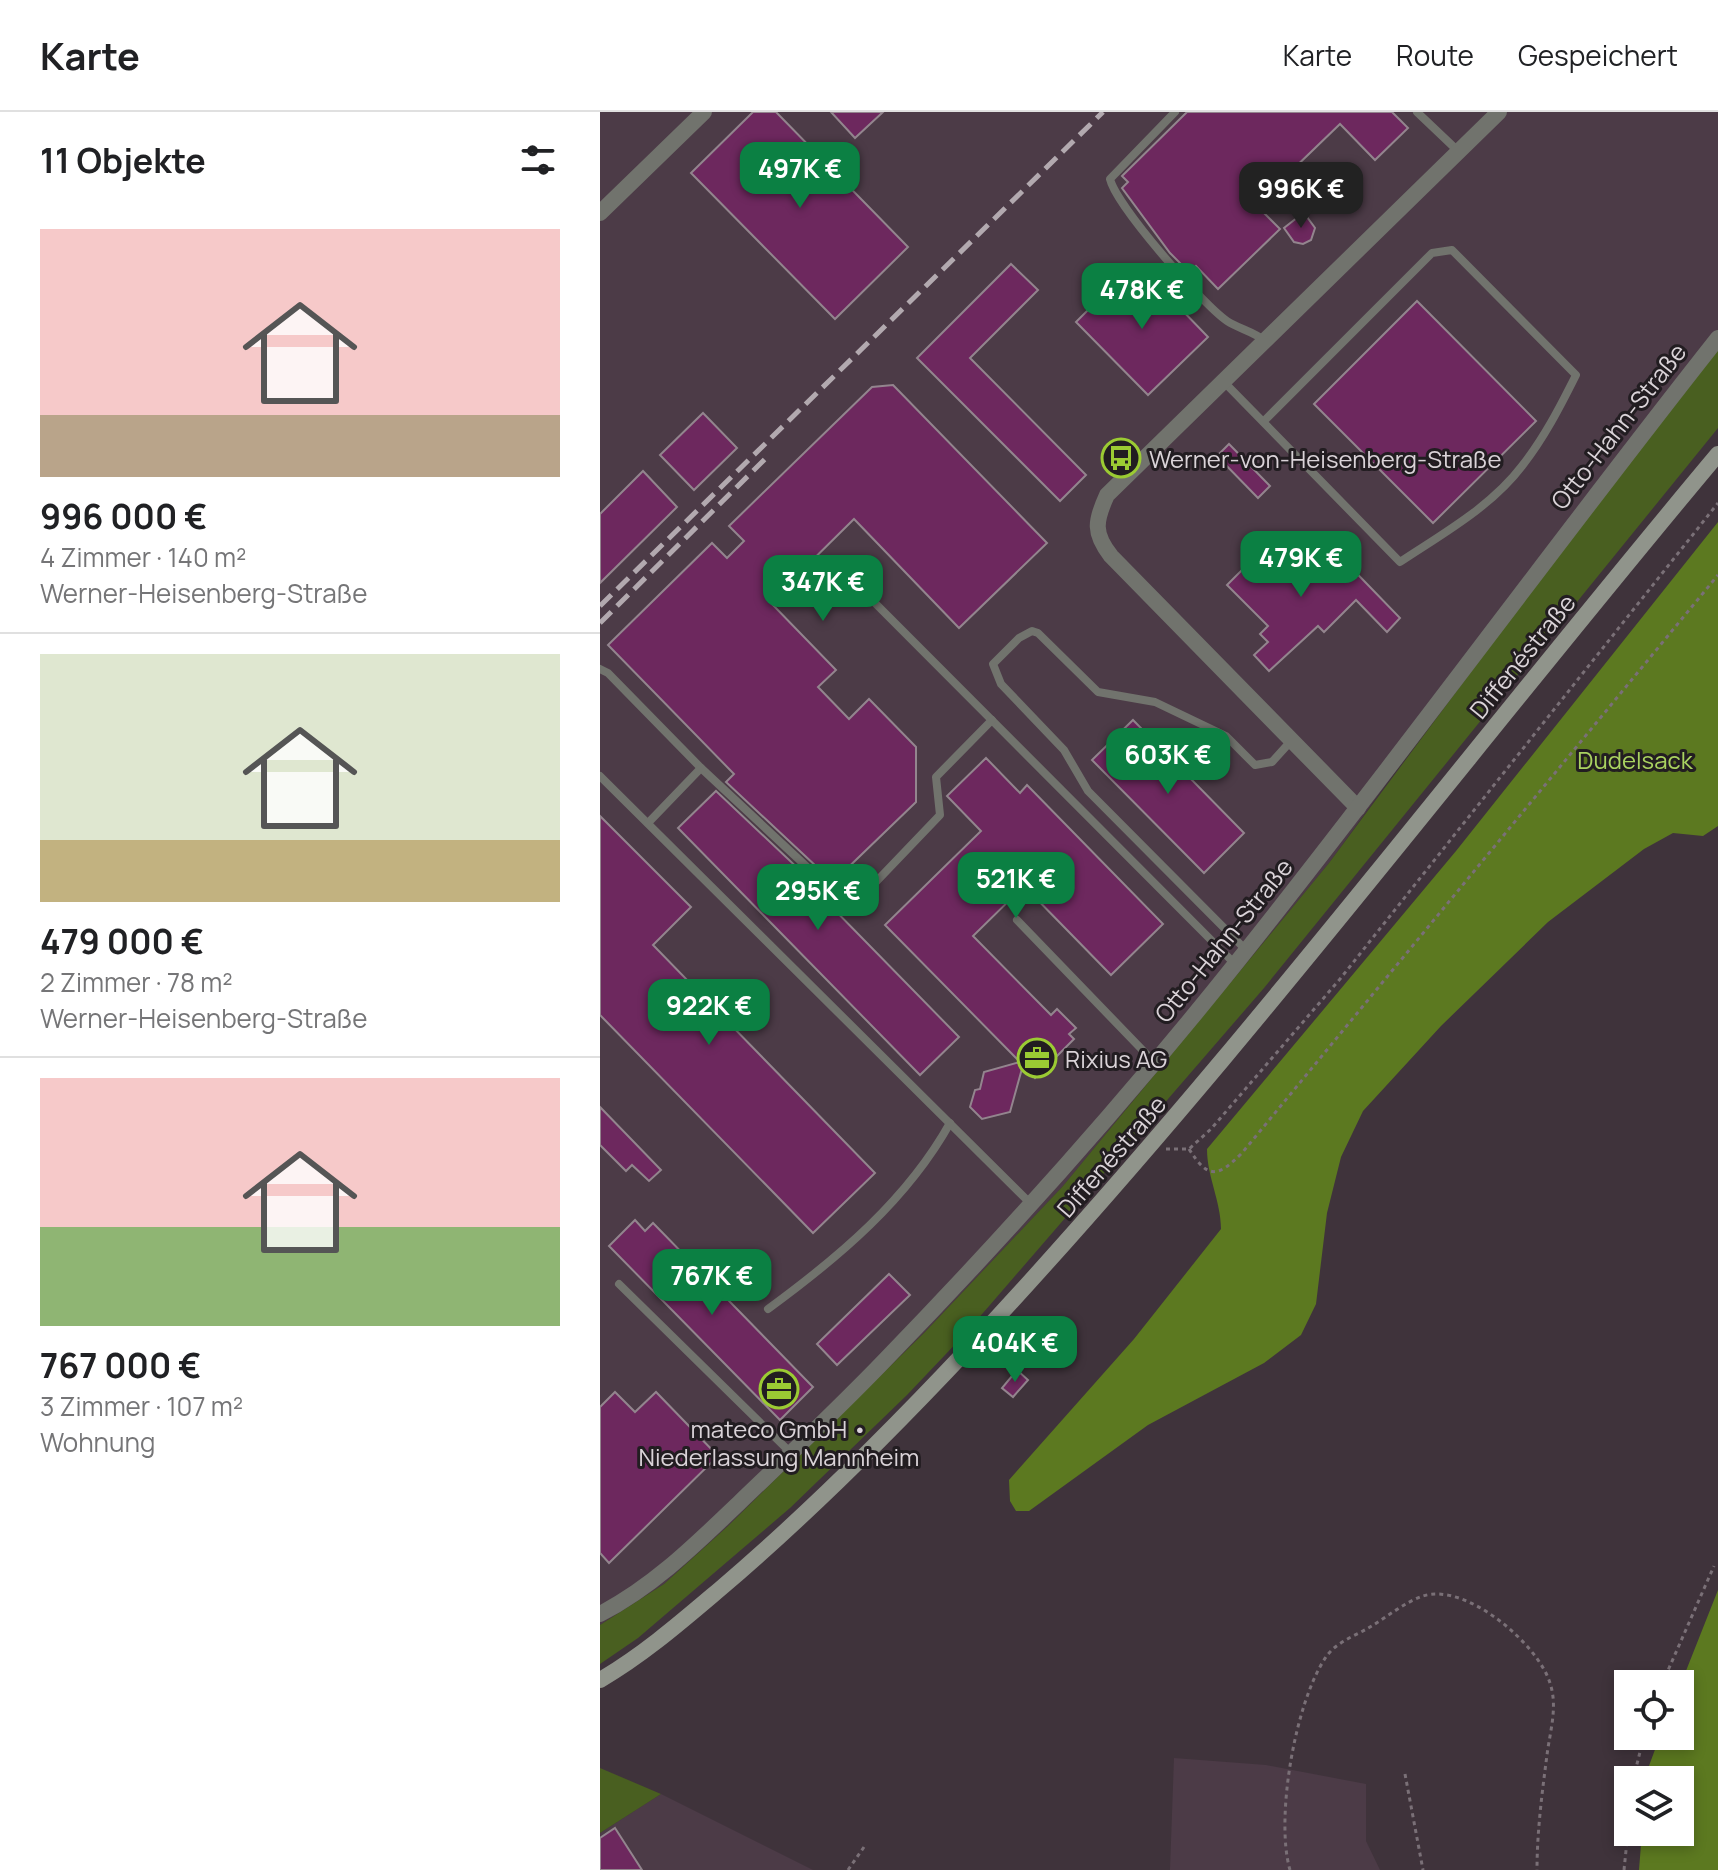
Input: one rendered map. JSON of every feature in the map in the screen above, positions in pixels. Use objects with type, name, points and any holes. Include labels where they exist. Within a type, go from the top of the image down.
[{"type":"main road","name":"Diffenéstraße","points":[[600,1680],[628,1664],[680,1623],[840,1480],[1063,1247],[1150,1149],[1718,454]]},
{"type":"street","points":[[600,213],[704,112]]},
{"type":"street","points":[[1358,808],[1097,538],[1096,518],[1107,495],[1499,112]]},
{"type":"street","name":"Otto-Hahn-Straße","points":[[600,1614],[643,1590],[682,1557],[901,1343],[1031,1205],[1235,964],[1358,808],[1577,516],[1718,338]]},
{"type":"lane","points":[[1175,112],[1110,179],[1113,192],[1155,245],[1228,322],[1249,329],[1265,341]]},
{"type":"lane","points":[[1417,112],[1459,151]]},
{"type":"lane","points":[[1223,381],[1263,422],[1400,562],[1475,511],[1521,469],[1552,422],[1576,375],[1452,250],[1432,253],[1263,422]]},
{"type":"lane","points":[[872,600],[1235,964]]},
{"type":"lane","points":[[1246,950],[1088,791],[1064,750],[1001,684],[993,664],[1019,638],[1032,631],[1045,639],[1098,692],[1155,702],[1226,736],[1255,765],[1272,762],[1292,740]]},
{"type":"lane","points":[[600,669],[851,908],[940,815],[936,777],[992,720]]},
{"type":"lane","points":[[648,823],[701,768]]},
{"type":"lane","points":[[600,776],[1031,1205]]},
{"type":"lane","points":[[1017,920],[1154,1062]]},
{"type":"lane","points":[[768,1309],[823,1269],[916,1178],[950,1123]]},
{"type":"lane","points":[[619,1284],[791,1453]]},
{"type":"path","points":[[1150,1149],[1189,1149],[1340,979],[1718,503]]},
{"type":"path","points":[[1189,1149],[1201,1168],[1215,1173],[1227,1169],[1242,1153],[1718,575]]},
{"type":"path","points":[[1668,1670],[1714,1566]]},
{"type":"path","points":[[1290,1870],[1286,1809],[1289,1764],[1305,1706],[1326,1656],[1340,1643],[1410,1603],[1423,1596],[1440,1594],[1466,1602],[1514,1632],[1536,1656],[1550,1683],[1555,1712],[1537,1870]]},
{"type":"path","points":[[1405,1774],[1423,1870]]},
{"type":"path","points":[[1624,1870],[1626,1846]]},
{"type":"path","points":[[848,1870],[864,1847]]},
{"type":"shaded area","points":[[600,112],[1718,112],[1718,350],[1411,750],[1329,863],[1063,1186],[925,1332],[728,1526],[664,1584],[600,1625]]},
{"type":"shaded area","points":[[1174,1758],[1266,1765],[1366,1784],[1366,1841],[1380,1870],[1170,1870]]},
{"type":"shaded area","points":[[661,1794],[813,1870],[600,1870],[600,1833]]},
{"type":"green space","points":[[1718,350],[1718,428],[1264,988],[964,1335],[907,1395],[790,1508],[638,1638],[600,1664],[600,1625],[664,1584],[728,1526],[925,1332],[1063,1186],[1329,863],[1566,544]]},
{"type":"green space","name":"Dudelsack","points":[[1718,522],[1718,826],[1703,836],[1673,833],[1644,849],[1548,922],[1441,1026],[1363,1111],[1341,1157],[1327,1213],[1316,1304],[1301,1335],[1264,1363],[1148,1425],[1029,1511],[1016,1511],[1010,1501],[1009,1480],[1134,1339],[1221,1229],[1207,1149],[1456,851]]},
{"type":"green space","points":[[1718,1590],[1718,1870],[1639,1870],[1641,1846],[1694,1846],[1694,1766],[1649,1766],[1655,1750],[1694,1750],[1694,1670],[1686,1670]]},
{"type":"green space","points":[[600,1768],[661,1794],[600,1833]]},
{"type":"building","points":[[753,112],[776,112],[908,247],[835,319],[691,173]]},
{"type":"building","points":[[831,112],[883,112],[855,138]]},
{"type":"building","points":[[1187,112],[1392,112],[1408,128],[1375,160],[1340,124],[1256,205],[1280,229],[1218,289],[1196,266],[1190,273],[1170,253],[1122,188],[1128,182],[1122,176]]},
{"type":"building","points":[[1298,217],[1307,217],[1315,228],[1311,240],[1303,244],[1294,242],[1284,228]]},
{"type":"building","points":[[1011,264],[1038,290],[970,358],[1086,475],[1060,501],[917,358]]},
{"type":"building","points":[[1124,274],[1136,287],[1148,275],[1208,337],[1148,395],[1076,322]]},
{"type":"building","points":[[1417,301],[1536,421],[1433,523],[1314,404]]},
{"type":"building","points":[[893,385],[1047,543],[959,628],[854,519],[770,602],[836,670],[818,687],[849,719],[869,699],[916,747],[916,802],[833,882],[726,782],[734,774],[608,645],[712,543],[727,558],[744,541],[729,526],[872,387]]},
{"type":"building","points":[[703,413],[737,448],[694,490],[660,455]]},
{"type":"building","points":[[1229,444],[1270,486],[1258,498],[1217,456]]},
{"type":"building","points":[[643,471],[677,507],[600,583],[600,514]]},
{"type":"building","points":[[1264,536],[1308,580],[1336,552],[1400,618],[1387,632],[1356,600],[1324,632],[1318,626],[1269,671],[1254,655],[1268,642],[1260,634],[1268,626],[1227,585],[1252,560],[1246,554]]},
{"type":"building","points":[[1133,720],[1244,833],[1204,873],[1092,760]]},
{"type":"building","points":[[986,758],[1020,793],[1027,785],[1163,924],[1111,975],[1024,886],[973,936],[1051,1015],[1057,1009],[1076,1028],[1069,1034],[1074,1039],[1035,1078],[1023,1065],[1010,1112],[982,1119],[970,1107],[975,1090],[980,1089],[984,1072],[1020,1062],[885,925],[981,831],[947,796]]},
{"type":"building","points":[[716,791],[823,892],[820,895],[959,1037],[920,1075],[678,828]]},
{"type":"building","points":[[600,816],[691,907],[653,945],[875,1173],[813,1233],[600,1015]]},
{"type":"building","points":[[600,1107],[661,1170],[649,1181],[632,1165],[626,1171],[600,1145]]},
{"type":"building","points":[[635,1220],[645,1231],[653,1223],[813,1387],[780,1420],[609,1246]]},
{"type":"building","points":[[889,1274],[910,1295],[837,1365],[817,1344]]},
{"type":"building","points":[[1017,1370],[1028,1380],[1013,1397],[1002,1388]]},
{"type":"building","points":[[615,1392],[635,1412],[656,1392],[718,1456],[609,1563],[600,1553],[600,1407]]},
{"type":"building","points":[[615,1828],[642,1870],[600,1870],[600,1838]]},
{"type":"railway","points":[[600,606],[1103,112]]},
{"type":"railway","points":[[600,623],[765,459]]},
{"type":"place","name":"Werner-von-Heisenberg-Straße","points":[[1121,458]]},
{"type":"place","name":"Rixius AG","points":[[1037,1058]]},
{"type":"place","name":"mateco GmbH • Niederlassung Mannheim","points":[[779,1389]]}]
